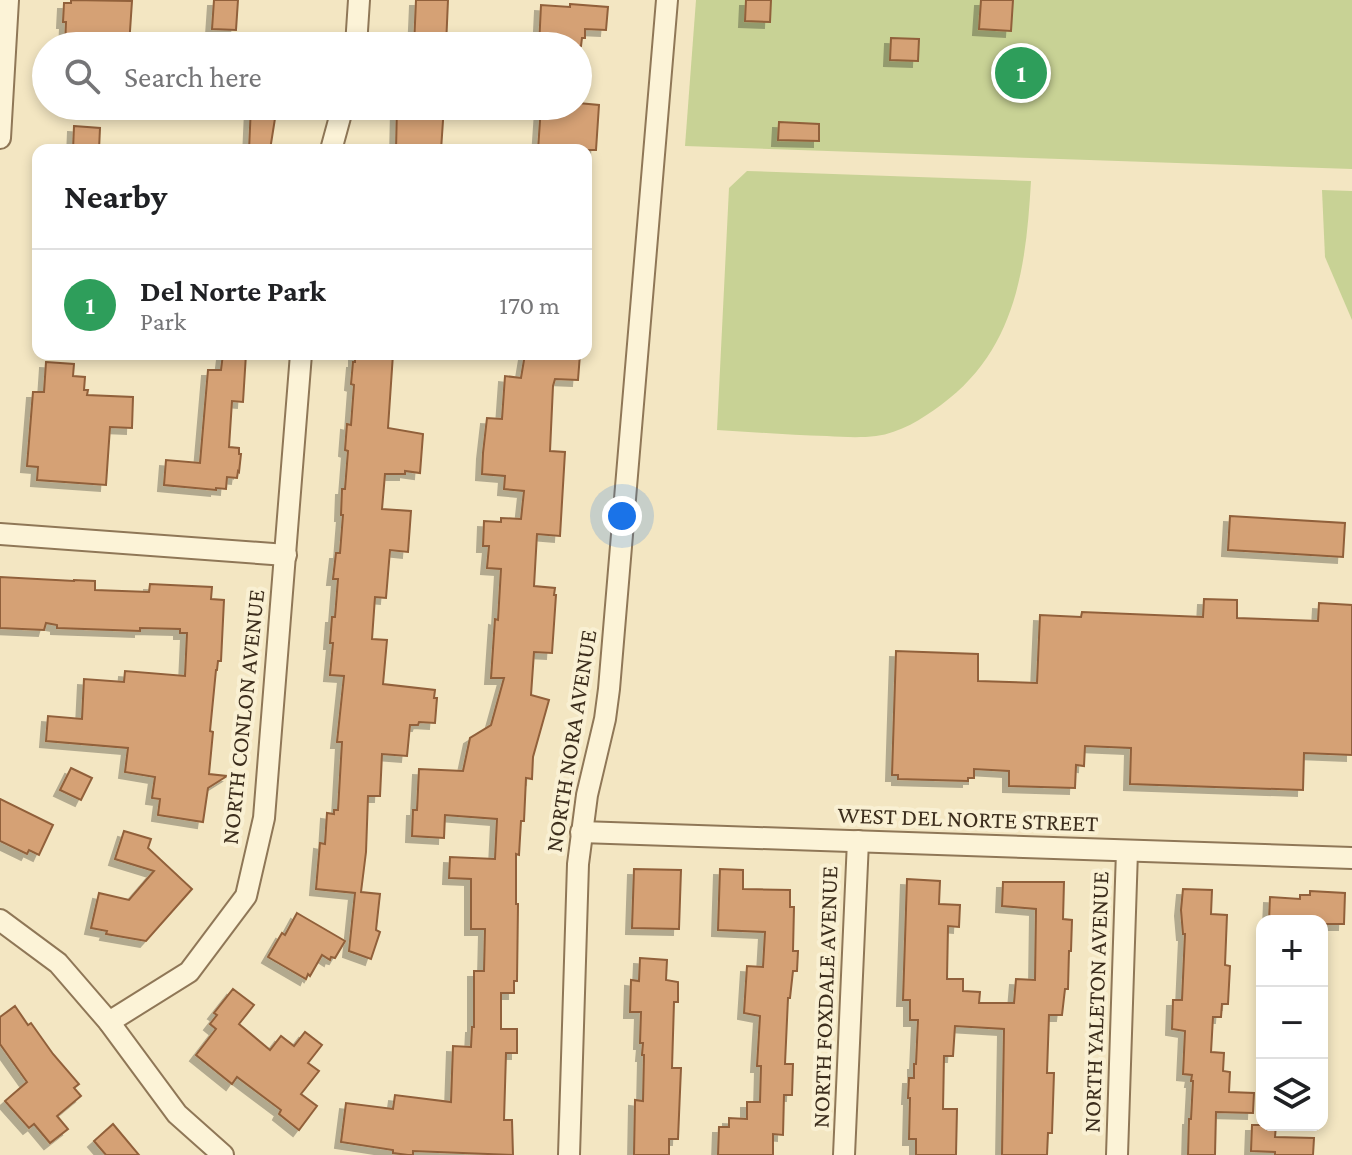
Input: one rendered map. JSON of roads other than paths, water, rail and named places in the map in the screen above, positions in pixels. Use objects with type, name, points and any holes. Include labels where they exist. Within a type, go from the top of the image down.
[{"type":"street","points":[[0,138],[8,0]]},
{"type":"street","points":[[357,32],[359,0]]},
{"type":"street","name":"NORTH NORA AVENUE","points":[[569,1155],[581,832],[611,677],[667,0]]},
{"type":"street","points":[[333,144],[339,120]]},
{"type":"street","name":"NORTH CONLON AVENUE","points":[[109,1022],[189,972],[246,896],[264,818],[301,360]]},
{"type":"street","points":[[0,534],[286,555]]},
{"type":"street","name":"WEST DEL NORTE STREET","points":[[581,832],[1352,858]]},
{"type":"street","name":"NORTH FOXDALE AVENUE","points":[[844,1155],[858,841]]},
{"type":"street","name":"NORTH YALETON AVENUE","points":[[1117,1155],[1127,851]]},
{"type":"street","points":[[0,920],[58,963],[109,1022],[177,1114],[223,1155]]},
{"type":"place","name":"Del Norte Park","points":[[1021,73]]}]
